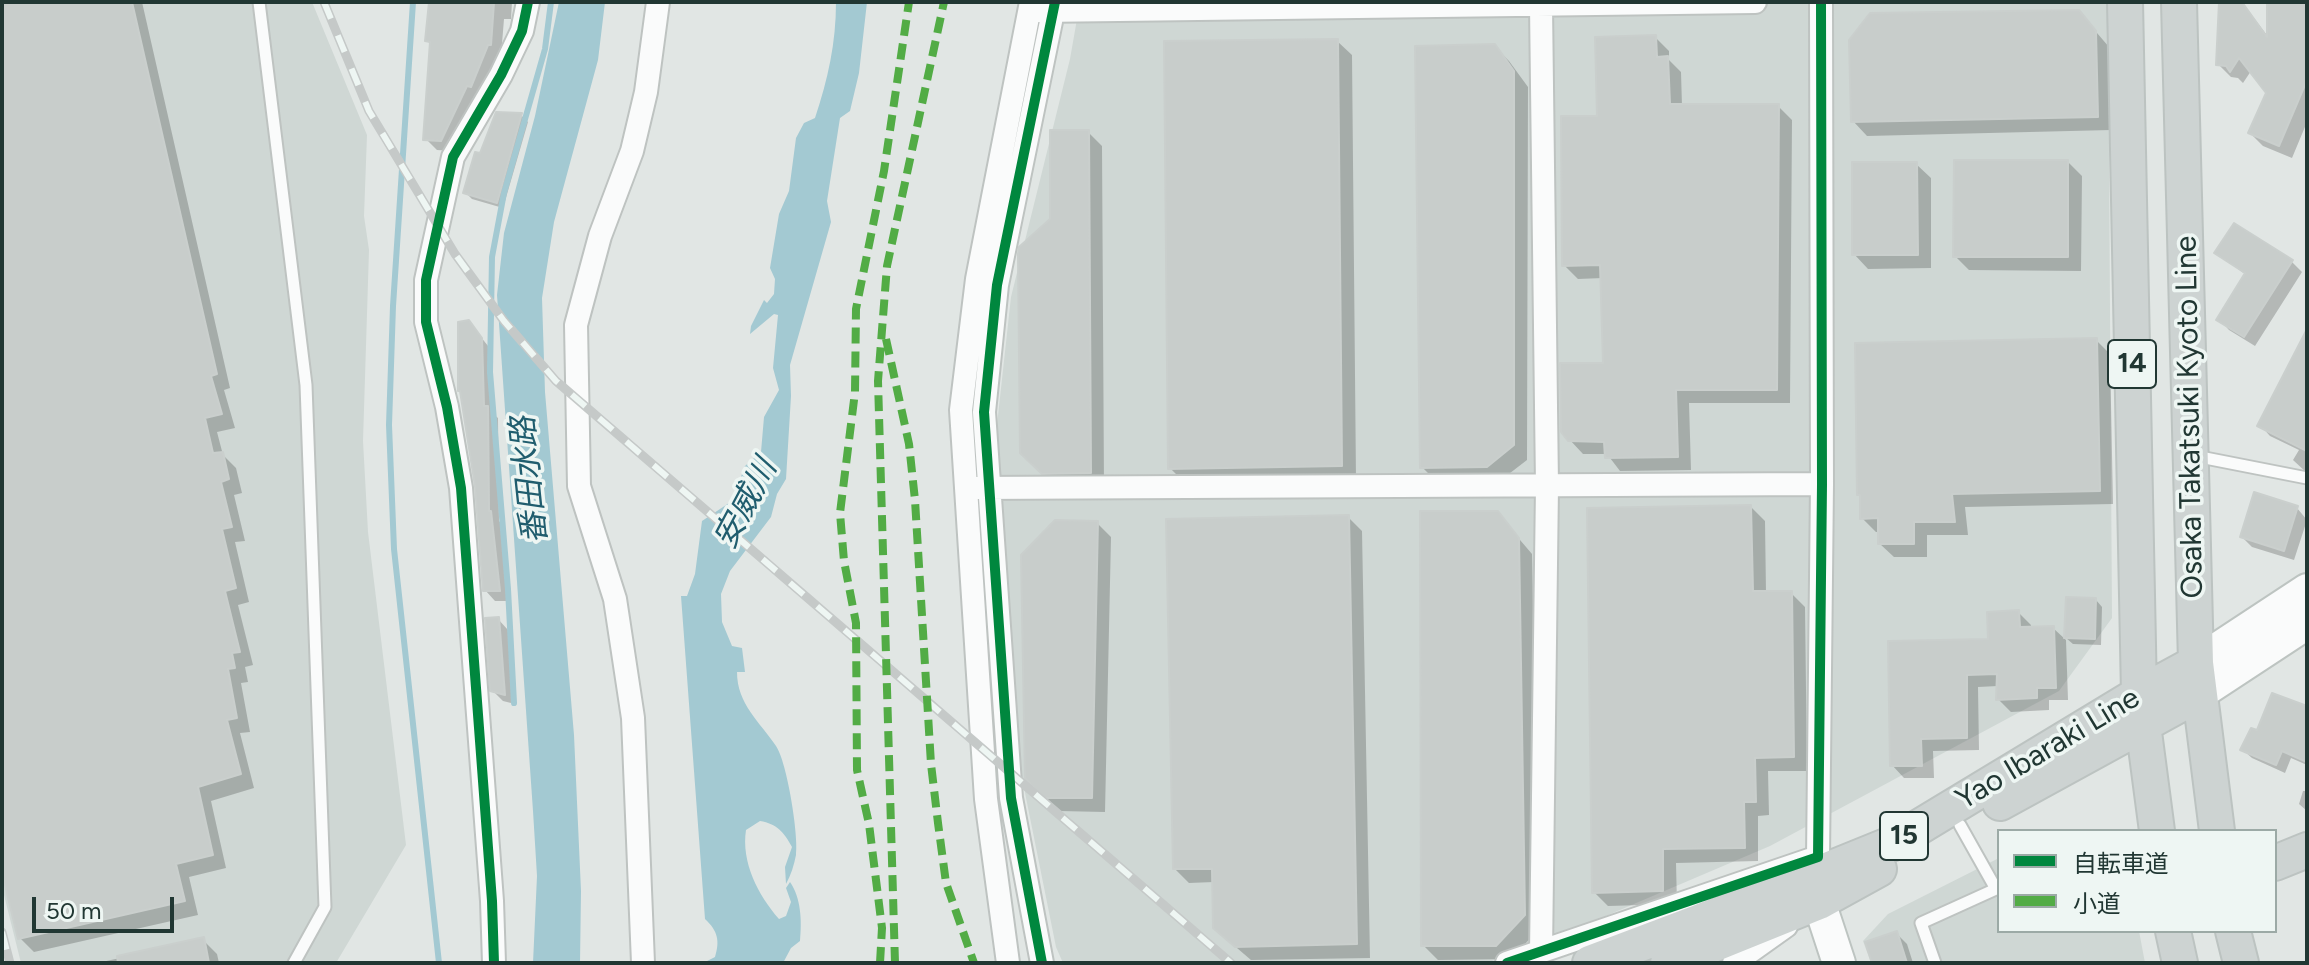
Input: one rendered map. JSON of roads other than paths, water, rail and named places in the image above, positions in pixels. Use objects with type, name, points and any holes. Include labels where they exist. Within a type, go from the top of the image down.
[{"type":"main road","name":"Osaka Takatsuki Kyoto Line","points":[[2125,2],[2141,710],[2157,829]]},
{"type":"main road","name":"Osaka Takatsuki Kyoto Line","points":[[2179,2],[2198,678],[2217,829]]},
{"type":"main road","points":[[2198,678],[2307,590]]},
{"type":"main road","points":[[2198,678],[2307,623]]},
{"type":"main road","name":"Yao Ibaraki Line","points":[[1590,963],[1891,844],[2198,678]]},
{"type":"main road","name":"Yao Ibaraki Line","points":[[1668,963],[1819,902],[1960,825],[2141,710]]},
{"type":"main road","points":[[1818,857],[1891,844]]},
{"type":"main road","points":[[2277,862],[2307,850]]},
{"type":"main road","points":[[1696,923],[1768,875]]},
{"type":"main road","points":[[1819,902],[1839,963]]},
{"type":"main road","points":[[2173,933],[2180,963]]},
{"type":"main road","points":[[2234,933],[2241,963]]},
{"type":"street","points":[[494,963],[461,488],[447,407],[426,322],[426,280],[453,157],[501,75],[522,31],[528,2]]},
{"type":"street","points":[[643,963],[633,718],[615,599],[579,486],[576,325],[600,236],[632,151],[646,92],[658,2]]},
{"type":"street","points":[[1042,963],[1011,798],[977,488],[961,410],[977,279],[1030,6],[1541,6],[1755,2]]},
{"type":"street","points":[[1507,963],[1818,857],[1822,484],[1821,2]]},
{"type":"street","points":[[1008,963],[986,799],[977,488],[997,285],[1054,6]]},
{"type":"street","points":[[1541,6],[1547,486],[1541,952]]},
{"type":"street","points":[[977,488],[1822,484]]},
{"type":"street","points":[[1734,963],[1819,902]]},
{"type":"lane","points":[[259,2],[306,385],[325,907],[294,963]]},
{"type":"lane","points":[[2191,455],[2307,478]]},
{"type":"lane","points":[[1935,963],[1921,923],[1996,889],[1960,825]]},
{"type":"water","name":"番田水路","points":[[559,2],[605,2],[598,60],[554,222],[542,298],[545,392],[574,735],[581,891],[580,963],[533,963],[537,876],[497,295],[504,233],[535,116]]},
{"type":"water","name":"安威川","points":[[836,2],[867,2],[859,73],[850,111],[840,118],[827,201],[831,222],[790,365],[786,479],[777,494],[771,517],[730,571],[721,594],[722,622],[732,646],[742,648],[745,672],[737,672],[741,694],[780,754],[796,832],[796,855],[786,884],[785,867],[792,847],[783,833],[771,824],[760,821],[746,830],[746,854],[758,889],[779,919],[786,916],[791,902],[786,888],[790,882],[800,910],[800,941],[791,948],[783,963],[703,963],[715,957],[717,941],[713,928],[705,919],[681,596],[687,596],[695,574],[702,521],[732,501],[745,466],[761,452],[764,417],[779,390],[773,368],[778,315],[774,314],[750,334],[751,326],[764,300],[767,303],[774,294],[775,279],[770,268],[779,214],[789,191],[796,138],[804,123],[815,118],[824,89],[833,46]]},
{"type":"waterway","points":[[413,2],[393,306],[389,425],[394,549],[439,963]]},
{"type":"waterway","name":"番田水路","points":[[514,703],[490,372],[492,257],[504,193],[545,49],[551,2]]},
{"type":"railway","points":[[324,2],[369,111],[455,254],[504,321],[556,381],[1231,963]]},
{"type":"railway","points":[[2,932],[10,963]]}]
